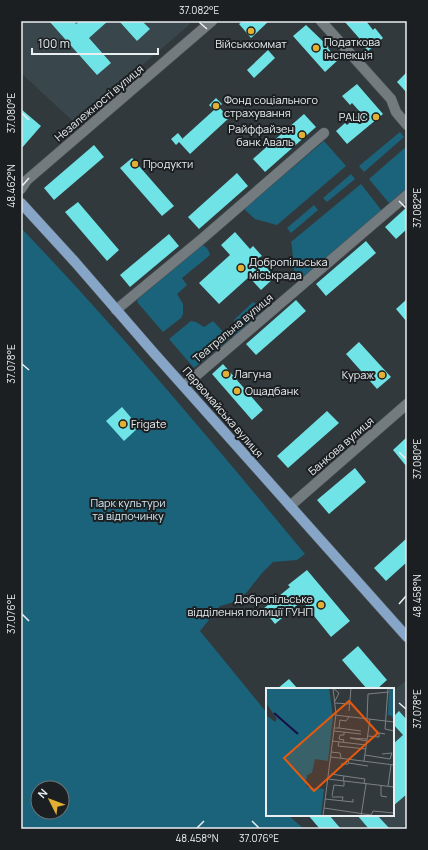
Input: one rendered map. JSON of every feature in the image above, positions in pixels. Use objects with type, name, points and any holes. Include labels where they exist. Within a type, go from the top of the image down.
[{"type":"main road","name":"Первомайська вулиця","points":[[21,203],[76,262],[116,310],[407,637]]},
{"type":"street","name":"Незалежності вулиця","points":[[21,189],[27,180],[212,21]]},
{"type":"street","points":[[321,21],[391,99],[396,112],[407,125]]},
{"type":"street","points":[[116,310],[203,238],[324,133]]},
{"type":"street","name":"Театральна вулиця","points":[[184,386],[407,195]]},
{"type":"street","name":"Банкова вулиця","points":[[290,506],[407,404]]},
{"type":"shaded area","points":[[21,21],[188,21],[190,24],[75,123],[21,73]]},
{"type":"shaded area","points":[[407,680],[407,823],[400,829],[320,829],[309,816],[394,816],[394,690]]},
{"type":"green space","points":[[400,132],[404,137],[364,172],[359,166]]},
{"type":"green space","points":[[324,141],[346,166],[277,225],[255,219],[244,209]]},
{"type":"green space","points":[[407,146],[407,188],[389,203],[369,179]]},
{"type":"green space","points":[[351,174],[355,179],[327,202],[323,198]]},
{"type":"green space","points":[[361,184],[382,211],[304,278],[295,273],[291,242]]},
{"type":"green space","points":[[314,205],[318,210],[291,233],[287,228]]},
{"type":"green space","name":"Парк культури та відпочинку","points":[[21,228],[131,348],[201,429],[305,554],[297,560],[273,562],[238,601],[220,606],[200,631],[266,712],[266,816],[289,816],[304,829],[21,829]]},
{"type":"green space","points":[[202,245],[207,248],[210,255],[182,278],[187,285],[177,294],[183,304],[183,314],[181,318],[163,332],[137,302],[138,299]]},
{"type":"green space","points":[[253,302],[258,305],[262,312],[233,337],[229,332],[234,327],[234,320]]},
{"type":"green space","points":[[191,321],[204,327],[213,321],[230,339],[194,368],[169,339]]},
{"type":"building","points":[[49,21],[74,21],[76,24],[80,21],[108,21],[89,38],[111,63],[97,75]]},
{"type":"building","points":[[119,21],[142,21],[150,29],[137,41]]},
{"type":"building","name":"Військкоммат","points":[[243,21],[269,21],[251,38],[239,24]]},
{"type":"building","points":[[344,21],[366,21],[373,30],[375,28],[383,38],[368,51]]},
{"type":"building","name":"Податкова інспекція","points":[[306,25],[329,47],[328,48],[338,60],[325,72],[293,36]]},
{"type":"building","points":[[268,50],[275,58],[254,78],[247,70]]},
{"type":"building","points":[[407,72],[407,93],[397,82]]},
{"type":"building","points":[[357,84],[383,114],[347,144],[336,131],[345,123],[347,125],[361,113],[352,103],[350,105],[342,96]]},
{"type":"building","points":[[216,98],[222,104],[219,107],[229,118],[190,154],[179,142],[176,145],[171,139],[178,133],[182,139],[214,110],[209,105]]},
{"type":"building","points":[[21,109],[41,126],[21,149]]},
{"type":"building","points":[[304,114],[316,127],[265,172],[253,159]]},
{"type":"building","points":[[94,145],[104,157],[54,200],[44,188]]},
{"type":"building","points":[[132,158],[174,206],[162,216],[120,168]]},
{"type":"building","points":[[237,173],[248,186],[199,229],[188,217]]},
{"type":"building","points":[[78,202],[119,250],[107,261],[65,212]]},
{"type":"building","points":[[407,207],[407,229],[396,239],[385,227]]},
{"type":"building","name":"Добропільська міськрада","points":[[235,232],[250,249],[253,246],[262,256],[258,258],[275,277],[261,290],[249,277],[219,304],[199,283],[230,255],[221,245]]},
{"type":"building","points":[[169,234],[179,246],[130,287],[120,275]]},
{"type":"building","points":[[366,241],[376,253],[326,296],[316,284]]},
{"type":"building","points":[[407,299],[407,322],[396,309]]},
{"type":"building","points":[[296,300],[306,311],[256,355],[246,344]]},
{"type":"building","points":[[359,342],[391,377],[377,389],[346,354]]},
{"type":"building","points":[[223,364],[263,410],[252,420],[212,374]]},
{"type":"building","name":"Frigate","points":[[122,407],[139,427],[124,441],[106,421]]},
{"type":"building","points":[[327,411],[339,423],[288,468],[277,456]]},
{"type":"building","points":[[407,437],[407,467],[393,450]]},
{"type":"building","points":[[355,468],[366,482],[329,514],[317,500]]},
{"type":"building","points":[[407,538],[407,562],[386,581],[374,568]]},
{"type":"building","name":"Добропільське відділення полиції ГУНП","points":[[307,570],[350,621],[331,637],[302,601],[275,624],[263,609],[290,587],[288,585]]},
{"type":"building","points":[[358,646],[387,680],[378,688],[366,688],[342,660]]},
{"type":"building","points":[[289,679],[297,688],[278,688]]},
{"type":"building","points":[[399,711],[407,720],[407,794],[394,805],[394,743],[403,735],[394,725],[394,716]]},
{"type":"building","points":[[309,816],[330,816],[341,829],[320,829]]},
{"type":"building","points":[[358,816],[378,816],[390,829],[369,829]]},
{"type":"place","name":"Військкоммат","points":[[251,31]]},
{"type":"place","name":"Податкова інспекція","points":[[316,48]]},
{"type":"place","name":"Фонд соціального страхування","points":[[216,106]]},
{"type":"place","name":"РАЦС","points":[[376,117]]},
{"type":"place","name":"Райффайзен банк Аваль","points":[[302,135]]},
{"type":"place","name":"Продукти","points":[[135,164]]},
{"type":"place","name":"Добропільська міськрада","points":[[241,268]]},
{"type":"place","name":"Лагуна","points":[[226,374]]},
{"type":"place","name":"Кураж","points":[[382,375]]},
{"type":"place","name":"Ощадбанк","points":[[237,391]]},
{"type":"place","name":"Frigate","points":[[123,424]]},
{"type":"place","name":"Добропільське відділення полиції ГУНП","points":[[321,605]]}]
